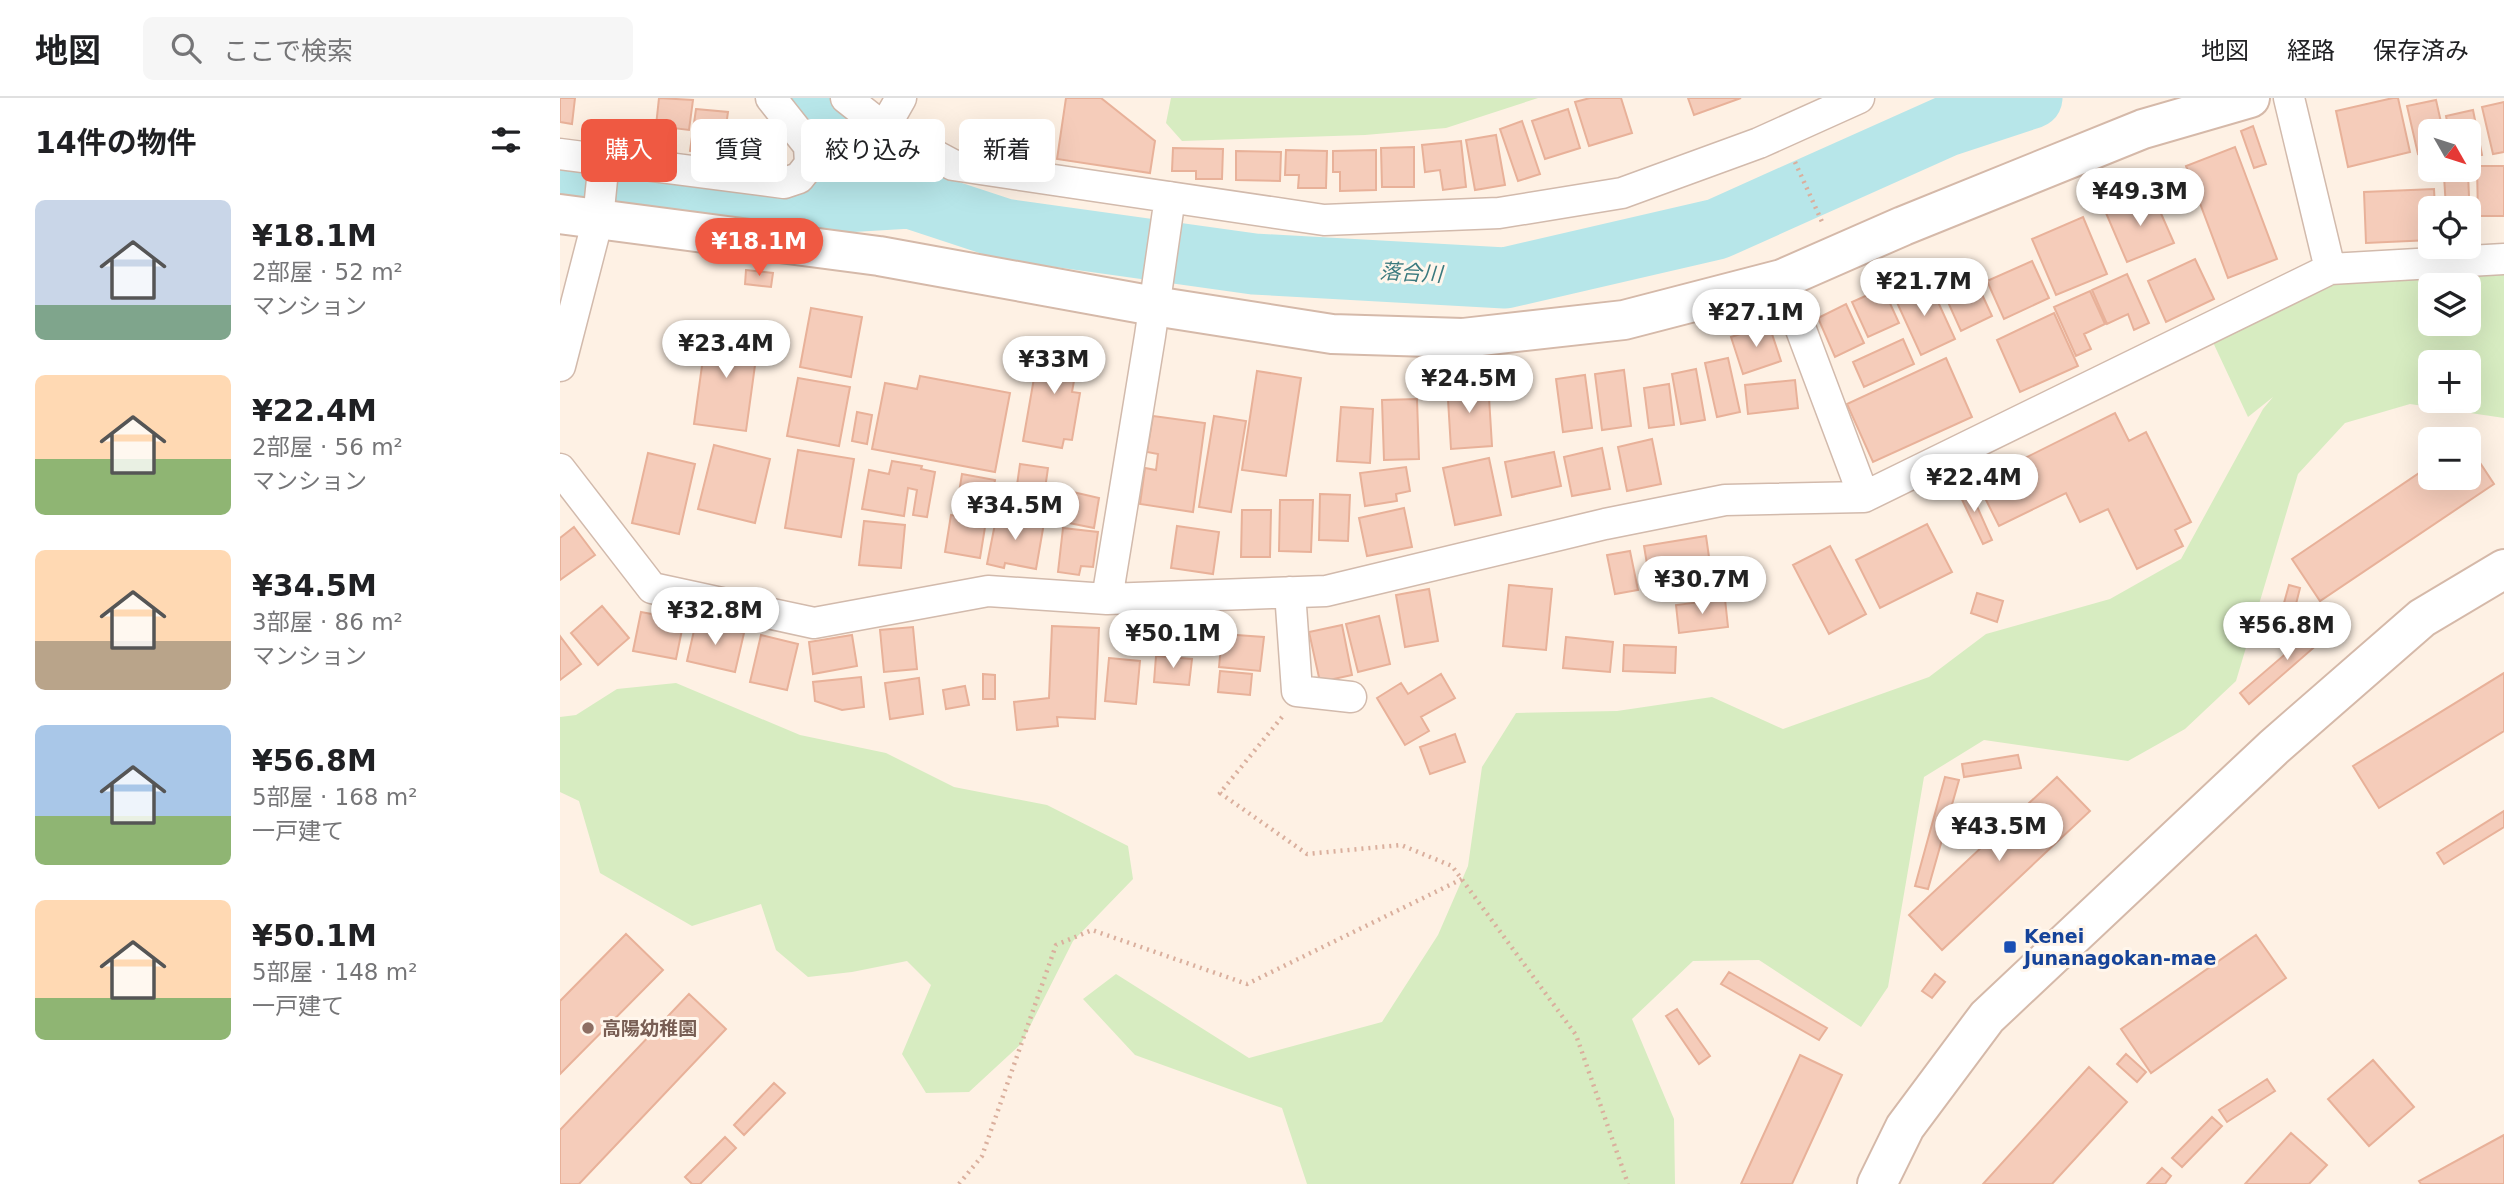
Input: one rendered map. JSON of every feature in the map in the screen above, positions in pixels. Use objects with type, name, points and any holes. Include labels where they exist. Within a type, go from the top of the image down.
[{"type":"street","points":[[677,169],[783,183],[799,178],[810,164],[809,146],[771,98]]},
{"type":"street","points":[[846,98],[873,119]]},
{"type":"street","points":[[889,119],[901,98]]},
{"type":"street","points":[[945,161],[953,165],[1168,206],[1324,220],[1499,213],[1622,192],[1759,142],[1859,98]]},
{"type":"street","points":[[560,214],[1156,294],[1332,334],[1463,338],[1623,320],[1782,279],[1903,226],[2143,129],[2250,98]]},
{"type":"street","points":[[2289,98],[2330,269]]},
{"type":"street","points":[[560,155],[581,157]]},
{"type":"street","points":[[560,366],[598,219],[602,182]]},
{"type":"street","points":[[1107,599],[1168,206]]},
{"type":"street","points":[[560,469],[653,588],[814,623],[988,591],[1107,599],[1326,591],[1605,524],[1725,500],[1864,498],[2330,269],[2504,259]]},
{"type":"street","points":[[1782,279],[1864,498]]},
{"type":"street","points":[[1877,1184],[1905,1127],[1987,1017],[2274,747],[2422,618],[2504,569]]},
{"type":"street","points":[[1290,592],[1297,691],[1351,697]]},
{"type":"path","points":[[1793,157],[1825,227]]},
{"type":"path","points":[[1303,692],[1220,793],[1307,854],[1401,845],[1452,866],[1576,1035],[1629,1184]]},
{"type":"path","points":[[959,1184],[982,1156],[1056,945],[1092,930],[1247,984],[1462,879]]},
{"type":"green space","points":[[1171,98],[1538,98],[1446,128],[1365,135],[1182,141],[1166,123]]},
{"type":"green space","points":[[2504,272],[2504,418],[2470,413],[2481,413],[2481,350],[2418,350],[2418,405],[2410,404],[2345,423],[2298,474],[2236,681],[2185,729],[2128,761],[1984,740],[1924,777],[1888,987],[1861,1027],[1759,960],[1693,961],[1632,1019],[1674,1119],[1675,1184],[1307,1184],[1282,1108],[1135,1055],[1083,999],[1116,974],[1249,1058],[1382,1022],[1438,935],[1468,866],[1482,767],[1516,713],[1617,711],[1712,697],[1783,729],[1929,677],[1986,634],[2110,599],[2181,559],[2263,409],[2273,397],[2248,417],[2210,336],[2331,279],[2418,275],[2418,336],[2481,336],[2479,273]]},
{"type":"green space","points":[[676,683],[800,735],[886,753],[954,787],[1047,805],[1128,846],[1133,879],[1073,941],[1021,1044],[969,1092],[926,1093],[902,1054],[931,985],[907,961],[808,977],[776,950],[761,904],[692,926],[600,873],[579,801],[560,792],[560,717],[576,715],[617,689]]},
{"type":"building","points":[[560,98],[575,98],[572,124],[560,122]]},
{"type":"building","points":[[659,98],[693,100],[689,130],[677,129],[677,119],[657,119]]},
{"type":"building","points":[[1066,98],[1101,98],[1155,141],[1150,173],[1057,159]]},
{"type":"building","points":[[1590,98],[1621,98],[1632,133],[1589,146],[1575,102]]},
{"type":"building","points":[[1688,98],[1741,98],[1694,115]]},
{"type":"building","points":[[2398,98],[2410,152],[2348,167],[2336,111]]},
{"type":"building","points":[[2436,100],[2440,119],[2418,119],[2418,154],[2407,106]]},
{"type":"building","points":[[2504,102],[2504,152],[2493,154],[2482,107]]},
{"type":"building","points":[[696,109],[728,112],[727,119],[695,119]]},
{"type":"building","points":[[1568,109],[1580,148],[1545,159],[1532,121]]},
{"type":"building","points":[[2473,110],[2475,119],[2447,119],[2446,116]]},
{"type":"building","points":[[1522,121],[1540,174],[1518,181],[1500,129]]},
{"type":"building","points":[[2253,126],[2266,164],[2254,168],[2241,131]]},
{"type":"building","points":[[1496,135],[1505,185],[1475,190],[1466,140]]},
{"type":"building","points":[[1461,141],[1466,187],[1443,190],[1440,170],[1425,172],[1422,145]]},
{"type":"building","points":[[1414,147],[1414,187],[1382,187],[1381,148]]},
{"type":"building","points":[[2235,147],[2277,259],[2228,278],[2186,166]]},
{"type":"building","points":[[1173,148],[1223,149],[1222,179],[1196,179],[1196,171],[1172,171]]},
{"type":"building","points":[[1286,150],[1327,151],[1326,188],[1298,188],[1299,175],[1285,175]]},
{"type":"building","points":[[1376,150],[1376,190],[1340,191],[1340,172],[1333,172],[1333,151]]},
{"type":"building","points":[[1236,151],[1281,152],[1280,181],[1236,180]]},
{"type":"building","points":[[2482,166],[2504,166],[2504,216],[2481,216],[2481,196],[2478,196],[2477,182],[2482,182]]},
{"type":"building","points":[[2444,182],[2468,182],[2469,196],[2445,196]]},
{"type":"building","points":[[2434,189],[2434,196],[2418,196],[2418,241],[2366,243],[2364,192]]},
{"type":"building","points":[[2152,193],[2174,243],[2127,262],[2106,213]]},
{"type":"building","points":[[2083,217],[2107,274],[2056,295],[2032,239]]},
{"type":"building","points":[[2195,259],[2214,299],[2166,322],[2148,281]]},
{"type":"building","points":[[2032,261],[2049,298],[2004,319],[1987,281]]},
{"type":"building","points":[[1969,266],[1992,316],[1961,331],[1938,280]]},
{"type":"building","points":[[746,270],[773,273],[771,287],[745,284]]},
{"type":"building","points":[[2127,274],[2149,323],[2134,330],[2128,314],[2107,324],[2092,290]]},
{"type":"building","points":[[1928,280],[1955,339],[1921,355],[1894,296]]},
{"type":"building","points":[[1883,288],[1899,323],[1868,337],[1852,302]]},
{"type":"building","points":[[2090,291],[2105,324],[2084,334],[2091,349],[2076,356],[2054,307]]},
{"type":"building","points":[[1846,304],[1864,343],[1835,357],[1818,318]]},
{"type":"building","points":[[811,308],[862,317],[851,377],[800,367]]},
{"type":"building","points":[[2054,313],[2078,366],[2020,392],[1997,340]]},
{"type":"building","points":[[1769,325],[1781,361],[1743,374],[1731,337]]},
{"type":"building","points":[[707,329],[759,336],[746,431],[694,424]]},
{"type":"building","points":[[1903,339],[1914,364],[1864,387],[1853,362]]},
{"type":"building","points":[[1040,344],[1088,352],[1083,376],[1075,375],[1072,392],[1080,393],[1072,440],[1064,439],[1062,448],[1023,441]]},
{"type":"building","points":[[1728,358],[1740,412],[1717,417],[1705,363]]},
{"type":"building","points":[[1946,358],[1972,417],[1873,462],[1847,404]]},
{"type":"building","points":[[1696,369],[1705,420],[1681,424],[1672,374]]},
{"type":"building","points":[[1624,370],[1631,426],[1602,430],[1595,374]]},
{"type":"building","points":[[1257,371],[1301,378],[1286,476],[1242,470]]},
{"type":"building","points":[[1585,375],[1592,428],[1563,432],[1556,379]]},
{"type":"building","points":[[920,376],[1010,393],[995,472],[872,449],[885,383],[917,389]]},
{"type":"building","points":[[798,378],[850,387],[839,446],[787,436]]},
{"type":"building","points":[[1795,380],[1798,408],[1748,414],[1745,385]]},
{"type":"building","points":[[1488,381],[1492,446],[1451,449],[1447,383]]},
{"type":"building","points":[[1669,384],[1674,425],[1649,428],[1644,388]]},
{"type":"building","points":[[1417,399],[1419,459],[1384,460],[1382,400]]},
{"type":"building","points":[[1341,407],[1373,409],[1370,463],[1337,461]]},
{"type":"building","points":[[857,412],[872,415],[867,444],[852,441]]},
{"type":"building","points":[[2115,413],[2129,441],[2146,432],[2191,522],[2175,530],[2183,546],[2137,569],[2108,509],[2080,522],[2066,493],[1999,526],[1977,482]]},
{"type":"building","points":[[1153,416],[1205,423],[1193,512],[1140,504],[1145,468],[1156,470],[1158,454],[1147,452]]},
{"type":"building","points":[[1214,416],[1246,421],[1231,512],[1199,507]]},
{"type":"building","points":[[1652,439],[1661,484],[1627,491],[1618,447]]},
{"type":"building","points":[[714,445],[770,459],[755,523],[698,509]]},
{"type":"building","points":[[1602,448],[1610,489],[1572,496],[1564,457]]},
{"type":"building","points":[[798,450],[854,459],[841,537],[785,528]]},
{"type":"building","points":[[1554,452],[1561,486],[1512,497],[1505,462]]},
{"type":"building","points":[[648,453],[695,464],[679,534],[632,523]]},
{"type":"building","points":[[1489,458],[1501,515],[1455,525],[1443,468]]},
{"type":"building","points":[[892,461],[922,466],[921,469],[935,472],[927,517],[913,515],[917,490],[908,488],[904,516],[862,509],[869,470],[889,474]]},
{"type":"building","points":[[1020,464],[1048,468],[1041,517],[1013,513]]},
{"type":"building","points":[[2481,464],[2494,484],[2320,601],[2292,559],[2418,474],[2418,490],[2481,490]]},
{"type":"building","points":[[1406,467],[1410,491],[1396,494],[1397,501],[1365,506],[1360,473]]},
{"type":"building","points":[[962,474],[995,480],[989,517],[956,511]]},
{"type":"building","points":[[1967,484],[1992,540],[1983,544],[1957,489]]},
{"type":"building","points":[[1060,489],[1099,498],[1094,528],[1054,520]]},
{"type":"building","points":[[1320,494],[1350,495],[1348,541],[1319,540]]},
{"type":"building","points":[[1280,500],[1313,500],[1311,552],[1279,551]]},
{"type":"building","points":[[1404,508],[1412,547],[1367,556],[1359,518]]},
{"type":"building","points":[[1242,510],[1271,510],[1270,557],[1241,557]]},
{"type":"building","points":[[997,514],[1044,523],[1036,569],[1005,563],[1004,568],[987,564]]},
{"type":"building","points":[[951,515],[986,521],[980,558],[945,552]]},
{"type":"building","points":[[864,521],[905,525],[901,568],[859,565]]},
{"type":"building","points":[[1927,524],[1952,572],[1880,608],[1856,560]]},
{"type":"building","points":[[1177,526],[1219,532],[1213,574],[1171,568]]},
{"type":"building","points":[[574,527],[595,555],[560,580],[560,538]]},
{"type":"building","points":[[1063,528],[1098,532],[1093,567],[1081,566],[1079,575],[1058,572]]},
{"type":"building","points":[[1706,536],[1712,578],[1651,588],[1644,546]]},
{"type":"building","points":[[1830,546],[1866,614],[1829,634],[1793,565]]},
{"type":"building","points":[[1630,551],[1638,590],[1615,594],[1607,555]]},
{"type":"building","points":[[1509,585],[1552,589],[1546,650],[1503,646]]},
{"type":"building","points":[[2289,585],[2300,588],[2291,624],[2279,621]]},
{"type":"building","points":[[1429,589],[1438,641],[1405,647],[1396,595]]},
{"type":"building","points":[[1977,593],[2003,601],[1997,622],[1971,613]]},
{"type":"building","points":[[1725,599],[1728,627],[1679,633],[1676,605]]},
{"type":"building","points":[[602,606],[629,638],[598,665],[571,633]]},
{"type":"building","points":[[641,612],[684,620],[676,659],[633,651]]},
{"type":"building","points":[[1379,616],[1390,664],[1358,672],[1346,624]]},
{"type":"building","points":[[2326,619],[2335,629],[2249,704],[2240,693]]},
{"type":"building","points":[[696,622],[744,633],[735,672],[687,661]]},
{"type":"building","points":[[1342,625],[1352,675],[1320,682],[1309,632]]},
{"type":"building","points":[[1052,626],[1099,628],[1095,719],[1057,717],[1058,726],[1017,730],[1014,702],[1049,698]]},
{"type":"building","points":[[913,627],[917,669],[884,672],[880,630]]},
{"type":"building","points":[[1222,634],[1264,637],[1260,671],[1219,667]]},
{"type":"building","points":[[761,635],[798,644],[787,690],[750,682]]},
{"type":"building","points":[[852,635],[857,666],[813,674],[809,642]]},
{"type":"building","points":[[560,636],[581,664],[560,680]]},
{"type":"building","points":[[1566,637],[1613,642],[1610,672],[1563,668]]},
{"type":"building","points":[[1624,645],[1676,647],[1675,673],[1623,671]]},
{"type":"building","points":[[1156,656],[1192,659],[1189,685],[1154,682]]},
{"type":"building","points":[[1109,658],[1140,661],[1136,704],[1105,701]]},
{"type":"building","points":[[1220,671],[1252,674],[1250,695],[1218,692]]},
{"type":"building","points":[[2504,673],[2504,731],[2379,808],[2353,766]]},
{"type":"building","points":[[983,674],[995,675],[995,699],[983,699]]},
{"type":"building","points":[[1441,674],[1455,698],[1421,717],[1429,731],[1405,745],[1377,698],[1401,683],[1408,694]]},
{"type":"building","points":[[861,677],[864,707],[842,710],[815,701],[813,682]]},
{"type":"building","points":[[919,678],[923,714],[890,719],[885,683]]},
{"type":"building","points":[[965,686],[969,705],[946,709],[943,690]]},
{"type":"building","points":[[1455,734],[1465,762],[1430,774],[1420,747]]},
{"type":"building","points":[[2018,755],[2021,768],[1964,777],[1962,764]]},
{"type":"building","points":[[1945,777],[1959,780],[1928,889],[1915,886]]},
{"type":"building","points":[[2057,777],[2090,811],[1942,950],[1909,915]]},
{"type":"building","points":[[2504,811],[2504,827],[2444,864],[2437,853]]},
{"type":"building","name":"高陽幼稚園","points":[[626,934],[663,970],[560,1074],[560,1001]]},
{"type":"building","points":[[2256,935],[2286,978],[2151,1073],[2121,1029]]},
{"type":"building","points":[[1729,972],[1827,1028],[1819,1040],[1721,984]]},
{"type":"building","points":[[1935,974],[1945,982],[1932,998],[1922,991]]},
{"type":"building","points":[[689,994],[726,1029],[579,1184],[560,1184],[560,1130]]},
{"type":"building","points":[[1677,1009],[1710,1056],[1699,1064],[1666,1016]]},
{"type":"building","points":[[2126,1054],[2146,1072],[2137,1082],[2117,1064]]},
{"type":"building","points":[[1800,1055],[1842,1075],[1792,1184],[1741,1184]]},
{"type":"building","points":[[2373,1060],[2414,1107],[2369,1146],[2328,1099]]},
{"type":"building","points":[[2089,1067],[2127,1102],[2052,1184],[1983,1184]]},
{"type":"building","points":[[2267,1079],[2275,1091],[2227,1122],[2219,1110]]},
{"type":"building","points":[[774,1083],[785,1093],[744,1135],[734,1125]]},
{"type":"building","points":[[2212,1117],[2222,1126],[2182,1167],[2172,1158]]},
{"type":"building","points":[[2291,1133],[2327,1165],[2309,1184],[2245,1184]]},
{"type":"building","points":[[2504,1135],[2504,1184],[2421,1184],[2419,1181]]},
{"type":"building","points":[[725,1137],[736,1148],[700,1184],[692,1184],[685,1177]]},
{"type":"building","points":[[2162,1168],[2171,1176],[2165,1184],[2147,1184]]},
{"type":"waterway","name":"落合川","points":[[805,98],[835,131],[910,198],[1004,229],[1254,264],[1505,278],[1717,229],[1947,126],[2032,98]]},
{"type":"waterway","points":[[560,180],[777,206],[910,198]]},
{"type":"place","name":"Kenei Junanagokan-mae","points":[[2010,947]]},
{"type":"place","name":"高陽幼稚園","points":[[588,1028]]}]
